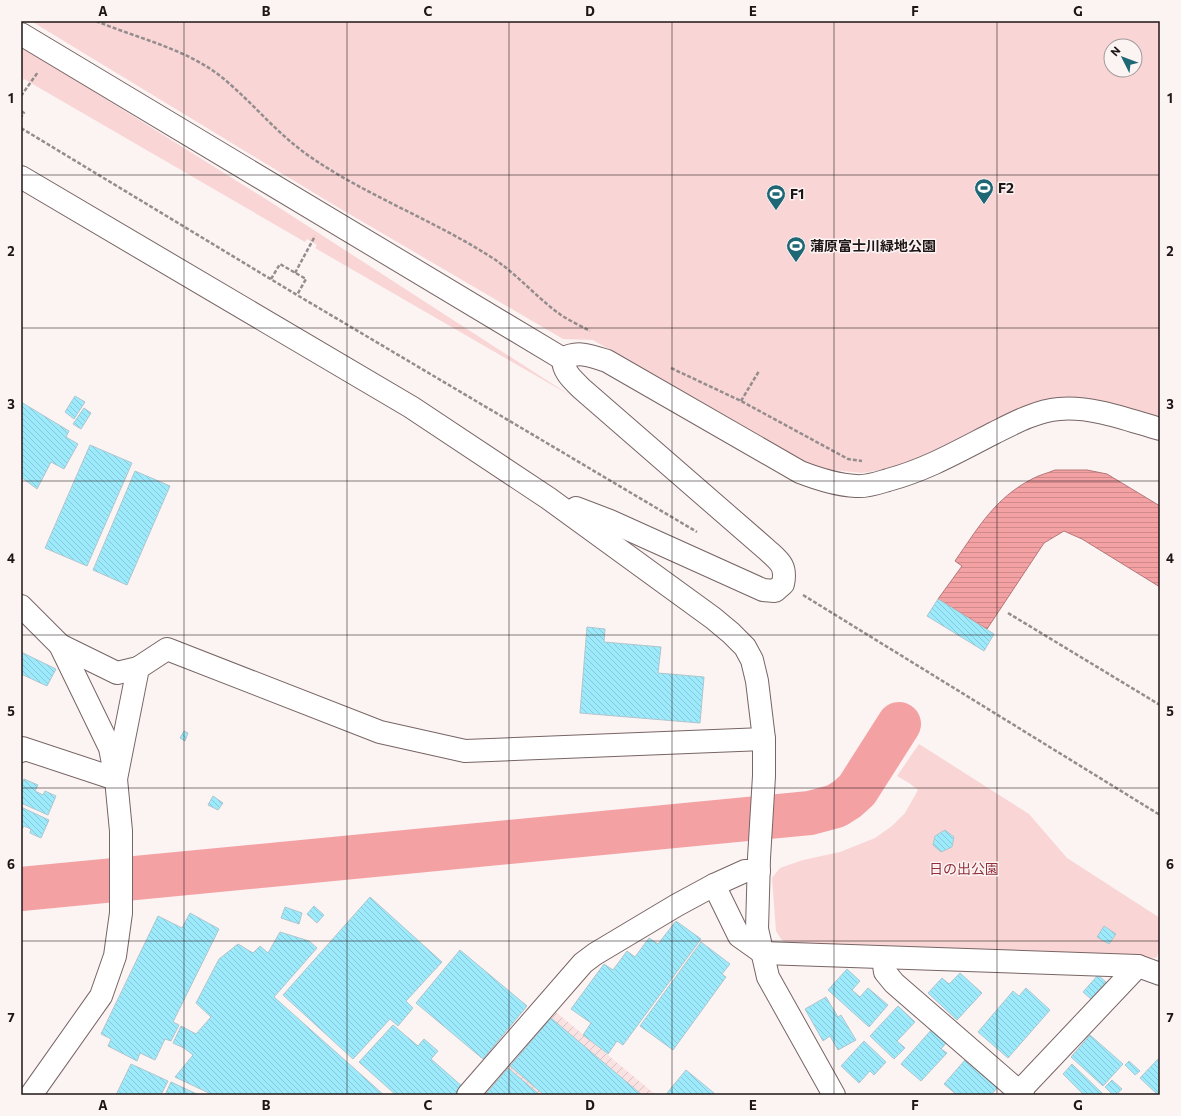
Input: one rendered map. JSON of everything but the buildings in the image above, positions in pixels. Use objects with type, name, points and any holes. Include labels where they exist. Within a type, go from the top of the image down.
[{"type":"street","points":[[21,34],[563,359]]},
{"type":"street","points":[[21,177],[410,407],[548,498],[713,618],[745,647],[752,660],[757,681],[764,739],[764,776],[757,929],[768,977],[834,1095]]},
{"type":"street","points":[[563,359],[569,354],[580,354],[593,356],[607,361],[800,472],[819,480],[839,484],[857,486],[874,484],[904,476],[940,461],[1025,419],[1059,409],[1094,411],[1160,429]]},
{"type":"street","points":[[548,498],[610,521],[762,590],[775,591],[784,584],[785,574],[776,558],[582,389],[564,371],[563,359]]},
{"type":"street","points":[[21,606],[60,645],[116,673],[138,668],[167,649],[380,732],[465,751],[764,739]]},
{"type":"street","points":[[31,1095],[101,996],[116,956],[121,913],[121,832],[116,779],[110,748],[60,645]]},
{"type":"street","points":[[116,779],[138,668]]},
{"type":"street","points":[[21,751],[22,748],[116,779]]},
{"type":"street","points":[[468,1095],[583,963],[677,905],[714,885],[759,865]]},
{"type":"street","points":[[714,885],[739,936],[763,953],[1138,966],[1160,974]]},
{"type":"street","points":[[883,958],[885,972],[894,983],[1020,1094],[1138,966]]},
{"type":"path","points":[[96,21],[170,49],[208,68],[224,79],[278,131],[312,158],[363,189],[494,259],[562,315],[596,333]]},
{"type":"path","points":[[21,96],[32,79]]},
{"type":"path","points":[[21,111],[24,113],[21,117]]},
{"type":"path","points":[[21,128],[297,295],[699,533]]},
{"type":"path","points":[[295,273],[311,242]]},
{"type":"path","points":[[271,279],[280,264],[306,279],[297,295]]},
{"type":"path","points":[[670,368],[741,401],[848,459],[866,461]]},
{"type":"path","points":[[741,401],[759,371]]},
{"type":"path","points":[[820,605],[1160,815]]},
{"type":"path","points":[[1008,613],[1160,705]]},
{"type":"shaded area","points":[[1055,470],[1087,470],[1107,474],[1160,506],[1160,587],[1082,539],[1064,531],[1044,543],[987,629],[938,599],[962,566],[955,561],[997,505],[1019,487],[1035,478]]},
{"type":"shaded area","points":[[551,1008],[656,1095],[476,1095]]},
{"type":"green space","name":"蒲原富士川緑地公園","points":[[31,21],[1160,21],[1160,418],[1119,407],[983,427],[926,454],[892,468],[862,473],[811,467],[593,340],[563,339],[334,205]]},
{"type":"green space","points":[[21,46],[272,203],[571,396],[315,248],[317,245],[307,239],[305,242],[24,79],[21,82]]},
{"type":"green space","name":"日の出公園","points":[[919,744],[1029,814],[1067,858],[1160,918],[1160,950],[1156,958],[787,944],[781,939],[776,931],[772,878],[780,868],[803,860],[840,852],[875,838],[892,826],[905,813],[918,790],[897,776]]},
{"type":"waterway","points":[[21,889],[810,813],[836,806],[857,790],[899,724]]},
{"type":"place","name":"F2","points":[[984,205]]},
{"type":"place","name":"F1","points":[[776,211]]},
{"type":"place","name":"蒲原富士川緑地公園","points":[[796,263]]}]
